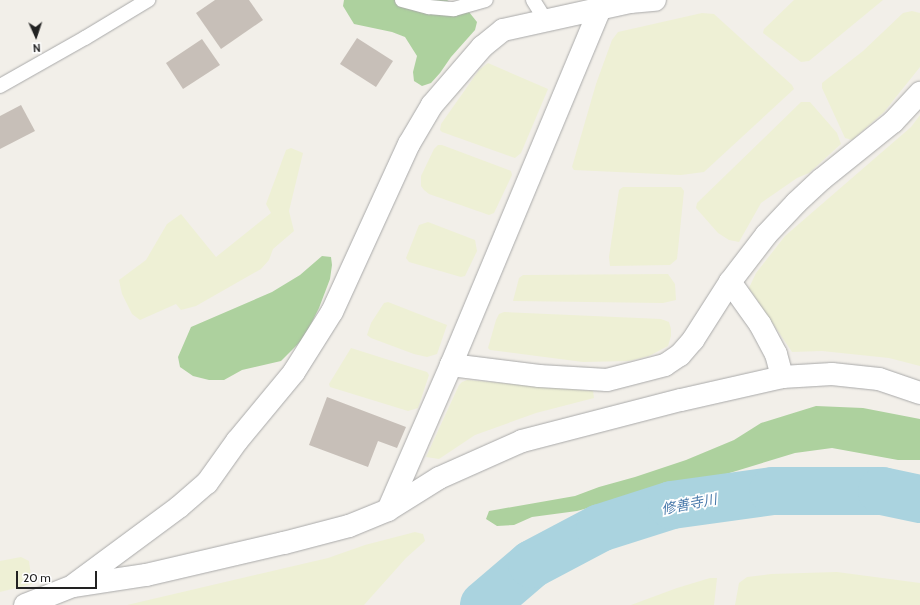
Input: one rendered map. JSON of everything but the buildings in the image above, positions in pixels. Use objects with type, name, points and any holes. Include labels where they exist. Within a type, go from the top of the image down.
[{"type":"street","points":[[73,586],[179,507],[207,483],[236,441],[294,372],[332,312],[409,144],[432,105],[482,47],[503,30],[600,9],[622,2],[655,0]]},
{"type":"street","points":[[388,510],[451,365],[600,9]]},
{"type":"street","points":[[451,365],[539,376],[607,380],[645,372],[665,365],[680,355],[693,340],[730,282],[766,234],[796,202],[822,179],[893,122],[920,93]]},
{"type":"street","points":[[730,282],[760,324],[776,354],[782,377]]},
{"type":"street","points":[[25,605],[73,586],[146,575],[284,543],[349,526],[388,510],[439,478],[522,441],[681,400],[782,377],[832,374],[879,379],[920,393]]},
{"type":"lane","points":[[0,86],[85,38],[148,0]]},
{"type":"lane","points":[[402,0],[429,7],[454,9],[486,0]]},
{"type":"lane","points":[[533,0],[546,21]]},
{"type":"green space","points":[[344,0],[447,0],[450,2],[461,2],[477,22],[475,30],[451,57],[440,73],[431,83],[422,86],[414,81],[413,72],[417,56],[405,37],[392,32],[354,24],[343,6]]},
{"type":"green space","points":[[794,0],[883,0],[809,61],[801,62],[763,33],[764,29]]},
{"type":"green space","points":[[912,11],[920,13],[920,67],[884,112],[852,140],[845,138],[822,88],[822,83],[863,51],[903,13]]},
{"type":"green space","points":[[702,13],[714,14],[792,85],[794,89],[704,172],[681,175],[574,170],[572,167],[596,84],[612,40],[618,32]]},
{"type":"green space","points":[[488,63],[548,89],[521,153],[515,158],[440,130],[441,124],[479,70]]},
{"type":"green space","points":[[801,102],[810,102],[837,133],[841,144],[809,173],[797,178],[761,203],[739,242],[729,240],[718,233],[696,208],[697,203]]},
{"type":"green space","points":[[920,115],[920,366],[889,358],[822,351],[792,352],[749,288],[756,273],[785,236],[911,127]]},
{"type":"green space","points":[[438,145],[442,145],[511,171],[512,175],[494,213],[489,215],[429,194],[424,190],[421,186],[421,176],[434,149]]},
{"type":"green space","points":[[291,148],[303,153],[289,211],[294,231],[273,249],[269,260],[261,269],[196,306],[181,310],[176,304],[140,320],[132,314],[122,294],[119,280],[146,260],[167,224],[181,214],[216,257],[271,213],[266,204],[286,150]]},
{"type":"green space","points":[[623,187],[681,187],[684,191],[677,259],[670,265],[610,266],[609,257],[619,190]]},
{"type":"green space","points":[[428,222],[475,240],[477,251],[465,276],[461,277],[409,262],[406,258],[419,225]]},
{"type":"green space","points":[[322,256],[331,257],[332,265],[330,279],[319,308],[304,338],[281,361],[242,370],[224,380],[209,380],[193,376],[180,367],[178,357],[191,327],[272,292],[300,275]]},
{"type":"green space","points":[[668,274],[675,284],[676,300],[663,303],[513,301],[519,278],[523,275]]},
{"type":"green space","points":[[388,302],[447,325],[437,354],[427,357],[414,354],[371,338],[367,335],[371,323],[384,303]]},
{"type":"green space","points":[[504,312],[661,319],[669,322],[671,336],[668,346],[649,356],[629,361],[583,362],[490,350],[488,348],[496,320],[499,314]]},
{"type":"green space","points":[[351,348],[427,372],[429,375],[418,408],[408,411],[330,387],[329,384]]},
{"type":"green space","points":[[467,380],[593,391],[594,398],[536,413],[475,435],[439,459],[426,457],[459,385]]},
{"type":"green space","points":[[816,406],[863,408],[920,419],[920,460],[898,460],[832,448],[795,453],[700,482],[664,487],[577,511],[532,517],[514,525],[497,526],[486,519],[489,511],[575,496],[686,460],[734,440],[761,423]]},
{"type":"green space","points":[[415,532],[423,534],[425,541],[406,558],[364,605],[127,605],[328,558],[365,545]]},
{"type":"green space","points":[[21,557],[29,561],[32,584],[0,592],[0,561]]},
{"type":"green space","points":[[837,572],[920,583],[920,605],[735,605],[739,583],[747,577],[771,574]]},
{"type":"green space","points":[[710,578],[717,578],[714,605],[631,605],[677,588]]},
{"type":"waterway","name":"修善寺川","points":[[484,605],[532,564],[600,528],[672,505],[773,491],[882,491],[920,499]]}]
